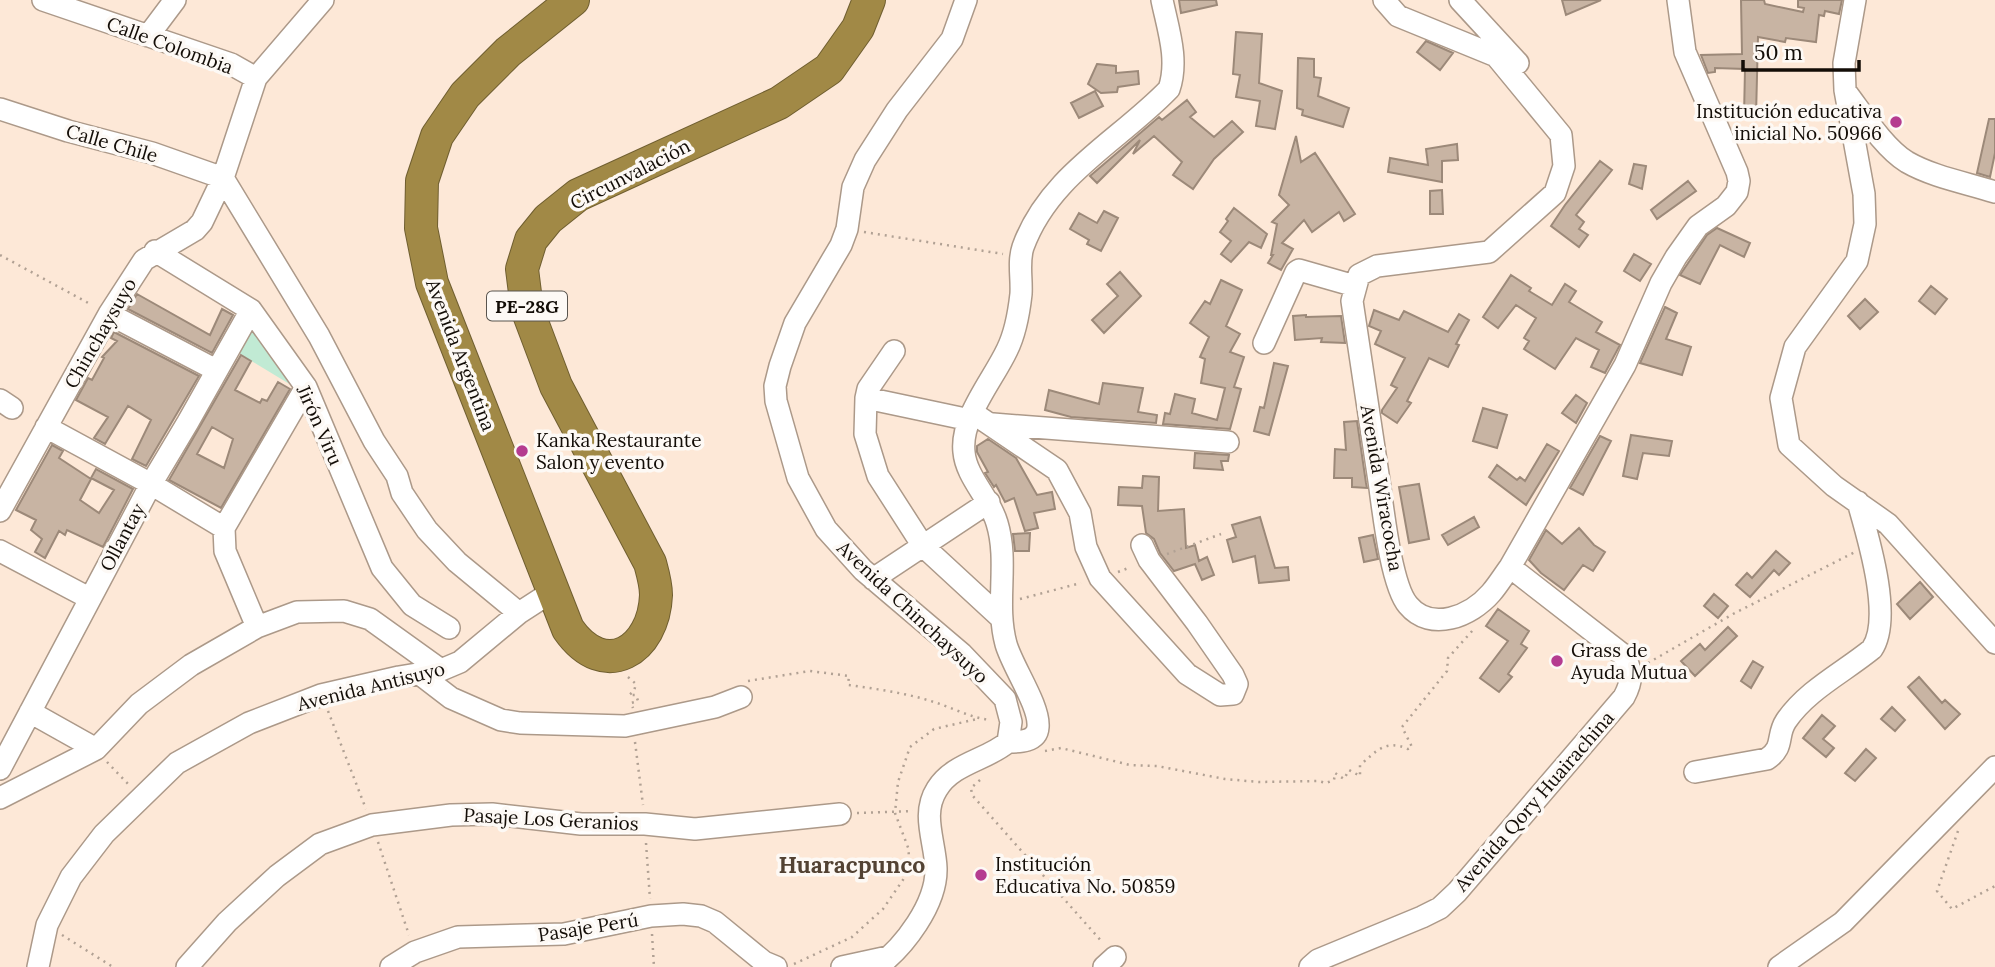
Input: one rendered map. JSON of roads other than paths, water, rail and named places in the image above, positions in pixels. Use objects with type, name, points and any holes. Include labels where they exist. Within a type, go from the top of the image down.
[{"type":"highway","name":"Avenida Argentina","points":[[553,591],[432,283],[421,228],[422,181],[437,136],[465,94],[508,52],[573,0]]},
{"type":"highway","name":"Circunvalación","points":[[553,591],[573,636],[591,652],[607,656],[618,655],[638,643],[653,615],[656,597],[650,563],[556,386],[527,309],[522,270],[531,240],[548,219],[578,195],[779,103],[829,69],[858,28],[869,0]]},
{"type":"street","name":"Calle Colombia","points":[[43,0],[231,64],[256,78]]},
{"type":"street","points":[[148,36],[175,0]]},
{"type":"street","points":[[256,78],[323,0]]},
{"type":"street","name":"Avenida Chinchaysuyo","points":[[966,0],[952,39],[897,110],[865,160],[853,187],[847,229],[833,262],[794,323],[775,386],[776,401],[798,478],[826,529],[873,579],[962,654],[1005,699],[1014,735]]},
{"type":"street","points":[[842,967],[884,962],[911,933],[925,908],[936,870],[928,820],[934,792],[942,781],[965,765],[1001,748],[1014,735],[1034,736],[1039,726],[1006,647],[1001,618],[1000,536],[989,502],[966,464],[963,448],[1008,349],[1016,323],[1021,294],[1020,257],[1030,230],[1047,202],[1085,160],[1169,89],[1173,55],[1162,0]]},
{"type":"street","points":[[1384,0],[1398,16],[1496,56],[1561,135]]},
{"type":"street","points":[[1264,343],[1299,270],[1355,286],[1359,275],[1377,266],[1489,252],[1555,193],[1564,166],[1561,135],[1553,111],[1512,54],[1460,0]]},
{"type":"street","name":"Avenida Wiracocha","points":[[1355,286],[1352,301],[1387,537],[1399,590],[1406,604],[1424,618],[1447,620],[1472,608],[1491,594],[1510,567],[1625,365],[1661,283],[1676,257],[1698,226],[1726,206],[1737,192],[1737,172],[1685,52],[1678,0]]},
{"type":"street","points":[[1855,0],[1844,63],[1844,90],[1864,194],[1865,224],[1857,261],[1795,346],[1781,398],[1788,444],[1834,486],[1888,524],[1995,643]]},
{"type":"street","name":"Chinchaysuyo","points":[[0,511],[108,314],[144,260],[155,251],[195,230],[202,222],[223,178],[256,78]]},
{"type":"street","points":[[1844,90],[1895,152],[1907,162],[1995,192]]},
{"type":"street","name":"Calle Chile","points":[[0,109],[68,131],[152,153],[223,178]]},
{"type":"street","points":[[223,178],[319,336],[374,440],[397,476],[402,494],[428,530],[457,562],[519,613]]},
{"type":"street","name":"Jirón Viru","points":[[155,251],[251,310],[306,387],[382,568],[412,605],[449,628]]},
{"type":"street","name":"Ollantay","points":[[0,769],[150,484],[251,310]]},
{"type":"street","points":[[108,314],[216,370]]},
{"type":"street","points":[[894,351],[868,389],[866,398],[865,434],[878,476],[923,546],[1001,618]]},
{"type":"street","points":[[257,627],[225,551],[224,528],[306,387]]},
{"type":"street","points":[[866,398],[978,419],[1228,442]]},
{"type":"street","points":[[978,419],[1057,470],[1080,513],[1086,547],[1100,578],[1186,674],[1220,695],[1233,694],[1237,684],[1233,675],[1149,560],[1142,545]]},
{"type":"street","points":[[46,427],[224,528]]},
{"type":"street","points":[[873,579],[989,502]]},
{"type":"street","points":[[1695,772],[1767,759],[1774,754],[1779,748],[1786,721],[1796,710],[1816,690],[1872,649],[1878,640],[1881,621],[1870,544],[1858,502]]},
{"type":"street","points":[[0,551],[89,598]]},
{"type":"street","name":"Avenida Qory Huairachina","points":[[1310,967],[1318,960],[1440,908],[1457,892],[1630,685],[1632,672],[1622,654],[1510,567]]},
{"type":"street","name":"Avenida Antisuyo","points":[[38,967],[47,925],[71,877],[104,834],[177,763],[249,723],[321,695],[399,677],[431,673],[460,662],[519,613],[553,591]]},
{"type":"street","points":[[0,797],[96,749],[139,704],[180,673],[257,627],[297,612],[344,611],[370,619],[431,673],[451,698],[501,720],[520,723],[628,726],[715,707],[741,697]]},
{"type":"street","points":[[30,712],[96,749]]},
{"type":"street","points":[[1779,967],[1843,922],[1995,767]]},
{"type":"street","name":"Pasaje Los Geranios","points":[[187,967],[227,922],[288,868],[320,844],[372,825],[451,814],[492,814],[581,824],[645,824],[695,829],[840,814]]},
{"type":"street","name":"Pasaje Perú","points":[[390,967],[415,952],[458,937],[564,934],[651,916],[683,914],[701,916],[722,927],[764,962],[776,967]]},
{"type":"place","name":"Institución educativa inicial No. 50966","points":[[1896,122]]},
{"type":"place","name":"Kanka Restaurante Salon y evento","points":[[522,451]]},
{"type":"place","name":"Grass de Ayuda Mutua","points":[[1557,661]]},
{"type":"place","name":"Institución Educativa No. 50859","points":[[981,875]]},
{"type":"district","name":"Huaracpunco","points":[[852,864]]}]
